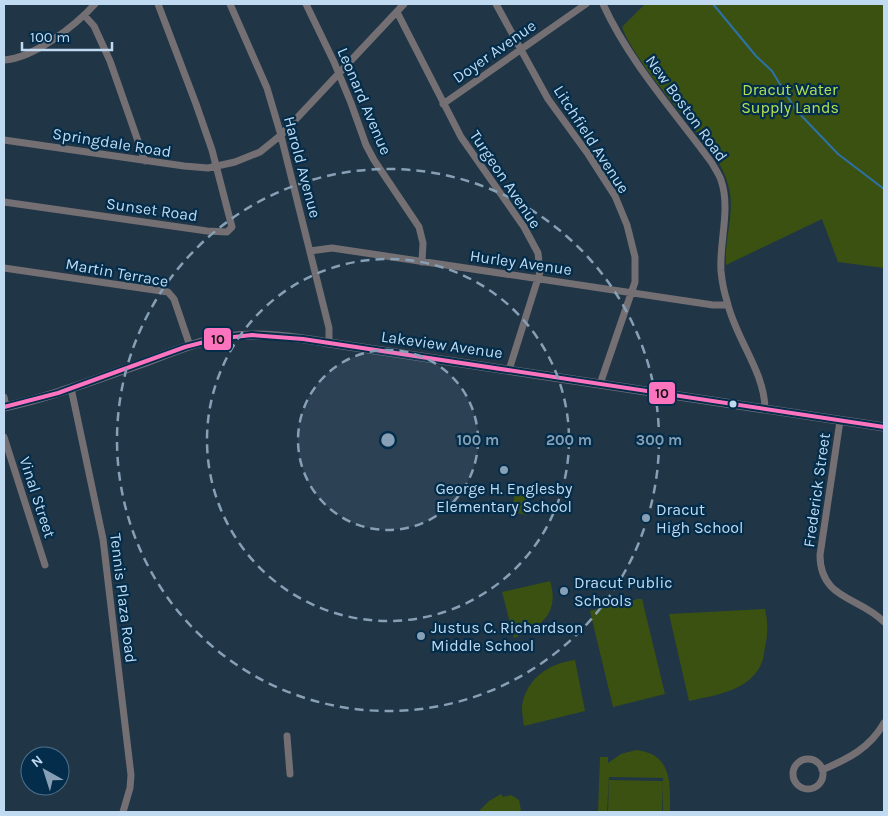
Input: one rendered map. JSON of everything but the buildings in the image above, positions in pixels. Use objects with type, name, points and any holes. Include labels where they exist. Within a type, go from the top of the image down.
[{"type":"main road","name":"Lakeview Avenue","points":[[5,407],[42,398],[190,346],[218,339],[254,335],[285,336],[329,342],[884,427]]},
{"type":"street","points":[[4,60],[29,52],[60,35],[84,16],[95,4]]},
{"type":"street","points":[[158,4],[196,104],[216,166]]},
{"type":"street","name":"Harold Avenue","points":[[230,4],[267,88],[281,135],[330,328],[329,342]]},
{"type":"street","name":"Leonard Avenue","points":[[306,4],[338,73],[374,160],[419,228],[423,243],[422,262]]},
{"type":"street","name":"Springdale Road","points":[[4,140],[145,161],[208,168],[236,162],[260,152],[281,135],[404,4]]},
{"type":"street","name":"Litchfield Avenue","points":[[496,4],[548,99],[588,154],[615,196],[627,225],[635,258],[635,282],[600,384]]},
{"type":"street","name":"Doyer Avenue","points":[[443,104],[586,4]]},
{"type":"street","name":"New Boston Road","points":[[603,4],[633,58],[712,163],[721,181],[724,205],[721,270],[728,305],[735,327],[759,379],[765,408]]},
{"type":"street","name":"Turgeon Avenue","points":[[397,12],[461,137],[524,227],[536,248],[540,267],[538,278],[509,370]]},
{"type":"street","points":[[84,16],[94,26],[110,61],[145,161]]},
{"type":"street","name":"Sunset Road","points":[[4,202],[158,225],[227,232],[232,227],[216,166]]},
{"type":"street","name":"Hurley Avenue","points":[[310,251],[332,248],[713,305],[728,305]]},
{"type":"street","name":"Martin Terrace","points":[[4,268],[168,292],[174,299],[190,346]]},
{"type":"street","name":"Tennis Plaza Road","points":[[71,388],[103,539],[115,636],[131,775],[130,788],[123,812]]},
{"type":"street","points":[[4,397],[5,407]]},
{"type":"street","name":"Frederick Street","points":[[840,421],[820,555],[821,566],[826,578],[844,598],[877,615],[884,622]]},
{"type":"street","name":"Vinal Street","points":[[4,437],[45,565]]},
{"type":"street","points":[[822,770],[844,761],[862,749],[876,737],[884,723]]},
{"type":"street","points":[[287,736],[290,774]]},
{"type":"street","points":[[803,760],[815,761],[822,770],[822,780],[814,788],[802,788],[794,780],[794,768],[803,760]]},
{"type":"green space","name":"Dracut Water Supply Lands","points":[[645,4],[884,4],[884,268],[838,262],[822,219],[726,265],[731,198],[726,177],[709,148],[632,48],[622,27]]},
{"type":"green space","points":[[515,491],[528,493],[530,500],[527,515],[512,512]]},
{"type":"green space","points":[[550,581],[552,602],[546,617],[540,624],[514,638],[502,592]]},
{"type":"green space","points":[[642,599],[665,694],[613,707],[590,611]]},
{"type":"green space","points":[[765,609],[767,637],[763,659],[757,672],[741,686],[721,694],[689,701],[669,614]]},
{"type":"green space","points":[[575,660],[585,711],[524,726],[522,706],[524,696],[534,680],[540,674],[556,665]]},
{"type":"green space","points":[[636,750],[657,757],[663,764],[669,781],[670,812],[663,812],[663,778],[609,777],[607,812],[598,812],[600,757],[608,757],[608,763],[621,754]]},
{"type":"green space","points":[[609,780],[663,781],[662,812],[608,812]]},
{"type":"green space","points":[[501,794],[503,797],[511,795],[519,800],[521,810],[519,812],[478,812],[489,801]]},
{"type":"waterway","points":[[713,4],[756,56],[772,71],[795,109],[838,154],[884,189]]},
{"type":"transit line","name":"10","points":[[4,407],[58,393],[185,347],[216,339],[252,335],[303,339],[884,427]]},
{"type":"place","name":"George H. Englesby Elementary School","points":[[504,470]]},
{"type":"place","name":"Dracut High School","points":[[646,518]]},
{"type":"place","name":"Dracut Public Schools","points":[[564,591]]},
{"type":"place","name":"Justus C. Richardson Middle School","points":[[421,636]]}]
